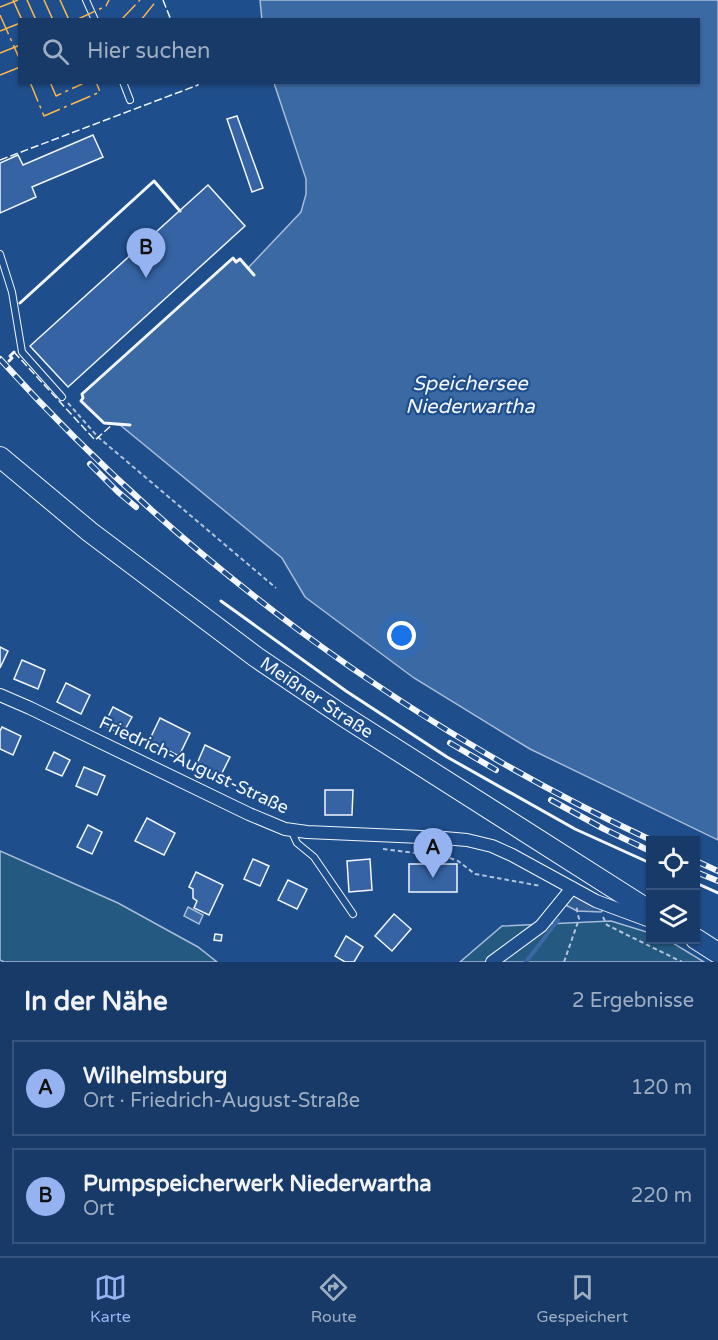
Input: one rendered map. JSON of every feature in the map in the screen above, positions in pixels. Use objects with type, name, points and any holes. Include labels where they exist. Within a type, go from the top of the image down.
[{"type":"main road","name":"Meißner Straße","points":[[6,462],[90,532],[256,657],[342,715],[644,907]]},
{"type":"main road","points":[[700,942],[718,953]]},
{"type":"street","name":"Friedrich-August-Straße","points":[[0,695],[268,823],[290,830],[307,832],[467,840],[492,846],[596,901],[646,919]]},
{"type":"street","points":[[492,962],[541,926],[572,888]]},
{"type":"lane","points":[[86,0],[94,18]]},
{"type":"lane","points":[[124,84],[130,100]]},
{"type":"lane","points":[[0,254],[9,279],[22,352],[62,397]]},
{"type":"lane","points":[[290,830],[297,843],[314,856],[353,914]]},
{"type":"path","points":[[62,397],[98,438],[276,588]]},
{"type":"path","points":[[376,849],[447,857],[458,861],[475,874],[545,887]]},
{"type":"path","points":[[564,962],[579,919],[572,888]]},
{"type":"path","points":[[596,901],[607,925],[682,962]]},
{"type":"shaded area","points":[[0,851],[118,903],[198,947],[217,962],[4,962],[0,960]]},
{"type":"shaded area","points":[[572,888],[608,905],[601,912],[577,911],[560,902]]},
{"type":"shaded area","points":[[611,921],[646,932],[646,944],[675,944],[704,962],[460,962],[502,926]]},
{"type":"water","name":"Speichersee Niederwartha","points":[[260,0],[718,0],[718,840],[530,749],[414,678],[305,597],[282,558],[120,425],[104,423],[81,401],[82,394],[233,258],[236,262],[240,259],[248,268],[301,212],[306,194],[306,179],[274,84],[700,84],[700,18],[262,18]]},
{"type":"water","points":[[188,907],[203,915],[199,924],[184,916]]},
{"type":"building","points":[[237,116],[263,188],[252,192],[227,119]]},
{"type":"building","points":[[93,135],[103,157],[32,187],[36,197],[0,213],[0,163],[18,155],[23,165]]},
{"type":"building","points":[[208,185],[245,226],[68,387],[30,346]]},
{"type":"building","points":[[0,647],[8,651],[0,668]]},
{"type":"building","points":[[22,660],[45,670],[38,689],[14,679]]},
{"type":"building","points":[[66,683],[90,695],[81,714],[57,702]]},
{"type":"building","points":[[113,707],[132,717],[122,735],[104,725]]},
{"type":"building","points":[[160,718],[190,733],[179,756],[149,741]]},
{"type":"building","points":[[2,727],[21,736],[13,755],[0,749]]},
{"type":"building","points":[[205,745],[230,757],[220,777],[196,766]]},
{"type":"building","points":[[54,752],[70,760],[62,776],[46,769]]},
{"type":"building","points":[[84,767],[105,776],[97,795],[76,786]]},
{"type":"building","points":[[325,790],[353,790],[352,815],[325,815]]},
{"type":"building","points":[[147,818],[175,833],[164,855],[135,841]]},
{"type":"building","points":[[88,825],[102,832],[92,854],[77,847]]},
{"type":"building","points":[[253,859],[269,866],[260,886],[244,879]]},
{"type":"building","points":[[370,859],[372,890],[349,892],[347,861]]},
{"type":"building","points":[[409,864],[457,864],[457,892],[409,892]]},
{"type":"building","points":[[196,872],[223,885],[209,915],[194,908],[197,901],[193,898],[193,889],[189,887]]},
{"type":"building","points":[[288,880],[307,889],[297,909],[278,900]]},
{"type":"building","points":[[394,914],[411,929],[392,951],[375,936]]},
{"type":"building","points":[[215,934],[222,935],[221,941],[214,940]]},
{"type":"building","points":[[346,936],[363,947],[354,962],[345,962],[335,956]]},
{"type":"waterway","points":[[526,962],[558,920]]},
{"type":"railway","points":[[0,359],[70,433],[144,503],[221,570],[302,632],[385,691],[471,745],[560,795],[646,838]]},
{"type":"railway","points":[[90,464],[136,507]]},
{"type":"railway","points":[[450,743],[496,770]]},
{"type":"railway","points":[[551,800],[646,849]]},
{"type":"railway","points":[[700,863],[718,871]]},
{"type":"railway","points":[[700,874],[718,881]]},
{"type":"fence","points":[[163,0],[170,18]]},
{"type":"fence","points":[[0,160],[198,84]]},
{"type":"fence","points":[[14,352],[95,440],[113,424]]},
{"type":"wall","points":[[20,303],[154,181],[180,211]]},
{"type":"wall","points":[[130,425],[104,423],[81,401],[82,394],[233,258],[236,262],[240,259],[254,275]]},
{"type":"wall","points":[[9,361],[14,352]]},
{"type":"wall","points":[[221,601],[346,691],[447,757],[575,829],[646,861]]},
{"type":"wall","points":[[700,885],[718,893]]},
{"type":"power","points":[[13,0],[21,18]]},
{"type":"power","points":[[0,7],[18,0]]},
{"type":"power","points":[[27,0],[35,18]]},
{"type":"power","points":[[44,0],[52,18]]},
{"type":"power","points":[[60,0],[68,18]]},
{"type":"power","points":[[80,18],[106,6],[109,0]]},
{"type":"power","points":[[123,18],[140,0]]},
{"type":"power","points":[[143,18],[157,0]]},
{"type":"power","points":[[0,15],[18,56]]},
{"type":"power","points":[[0,31],[18,24]]},
{"type":"power","points":[[0,53],[18,46]]},
{"type":"power","points":[[0,75],[18,68]]},
{"type":"power","points":[[31,84],[44,116],[100,92],[97,84]]},
{"type":"power","points":[[51,84],[56,96],[82,84]]},
{"type":"place","name":"Pumpspeicherwerk Niederwartha","points":[[146,278]]},
{"type":"place","name":"Wilhelmsburg","points":[[433,878]]}]
